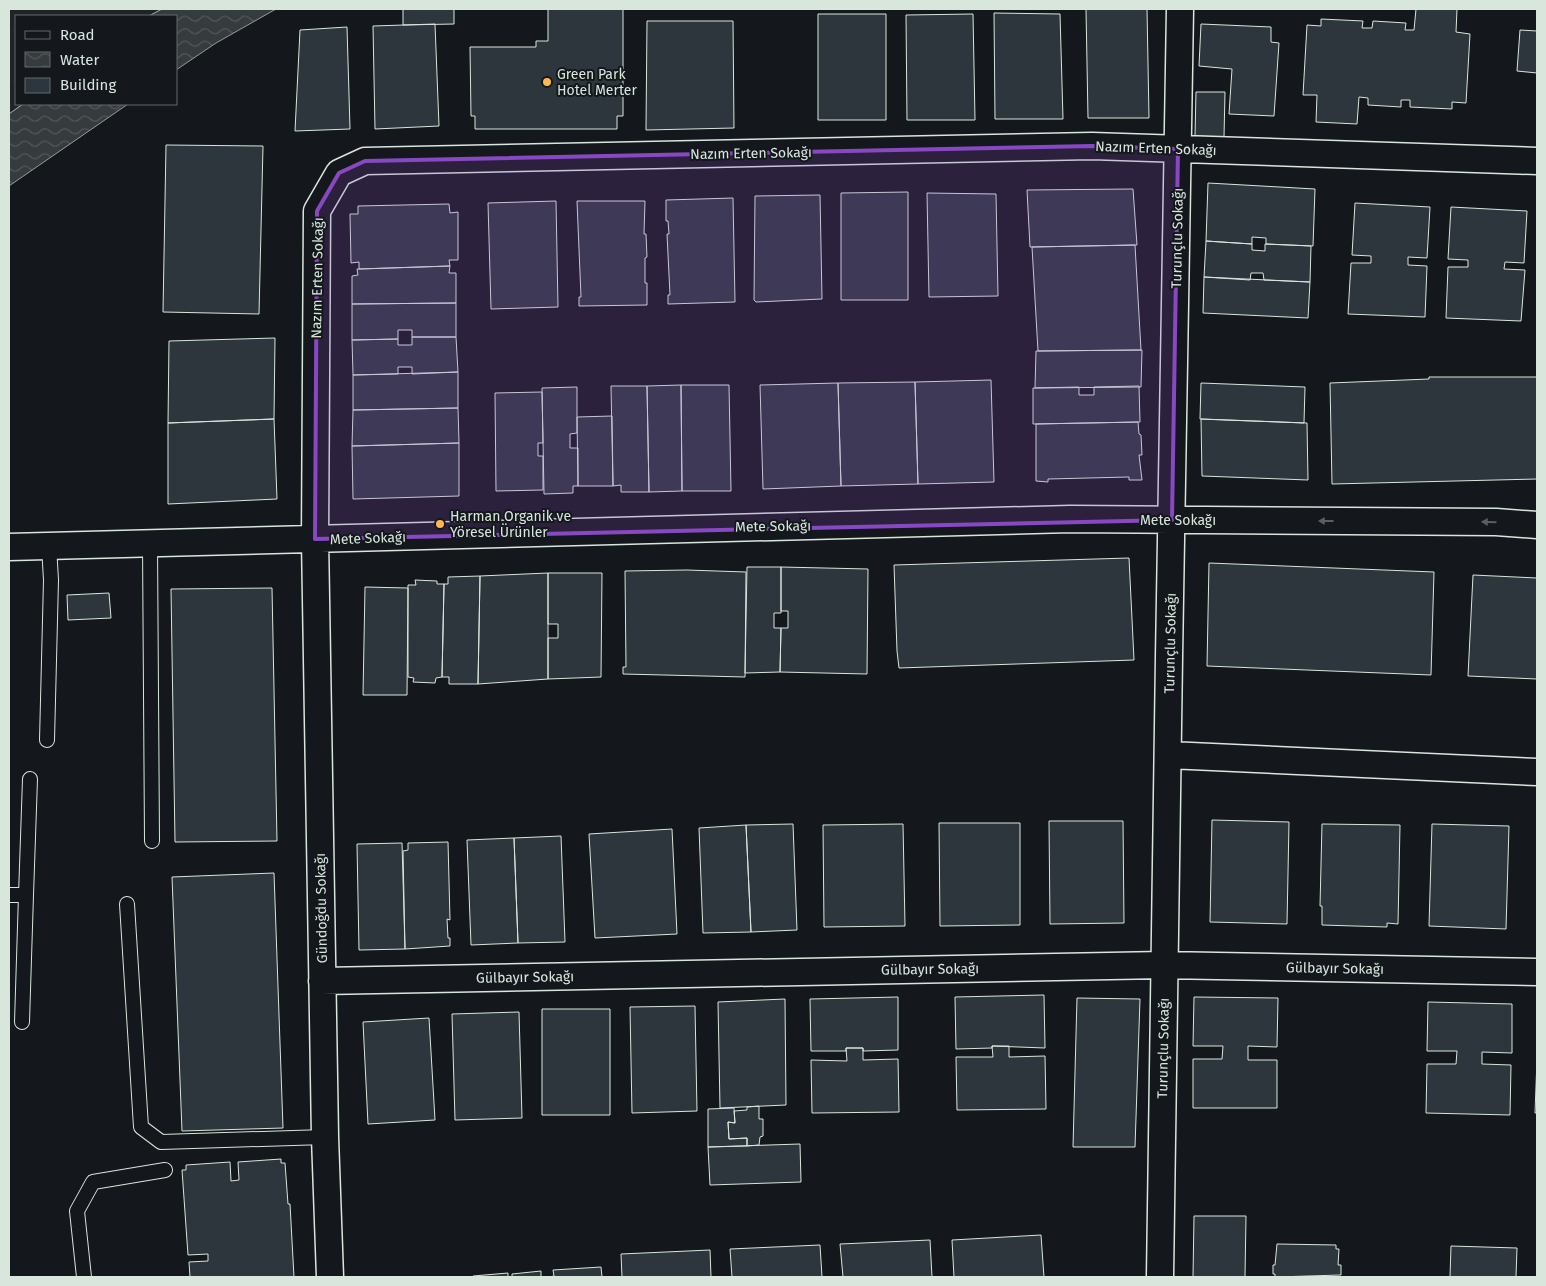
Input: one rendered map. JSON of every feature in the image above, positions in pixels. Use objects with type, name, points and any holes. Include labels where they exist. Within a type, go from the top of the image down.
[{"type":"street","name":"Turunçlu Sokağı","points":[[1160,1277],[1163,965],[1169,755],[1180,9]]},
{"type":"street","name":"Nazım Erten Sokağı","points":[[314,539],[317,211],[340,173],[365,161],[1082,146],[1537,161]]},
{"type":"street","name":"Mete Sokağı","points":[[9,547],[632,529],[1070,519],[1496,522],[1537,525]]},
{"type":"street","name":"Gündoğdu Sokağı","points":[[314,539],[325,1137],[330,1277]]},
{"type":"street","points":[[1169,755],[1537,772]]},
{"type":"street","name":"Gülbayır Sokağı","points":[[322,981],[1163,965],[1537,972]]},
{"type":"lane","points":[[150,544],[152,841]]},
{"type":"lane","points":[[47,740],[49,546]]},
{"type":"lane","points":[[22,1022],[30,779]]},
{"type":"lane","points":[[9,895],[26,895]]},
{"type":"lane","points":[[127,904],[141,1127],[161,1142],[325,1137]]},
{"type":"lane","points":[[84,1277],[77,1211],[93,1182],[165,1170]]},
{"type":"highlighted area","points":[[1092,146],[1178,149],[1172,520],[315,539],[317,211],[339,173],[365,161]]},
{"type":"green space","points":[[9,9],[162,9],[151,15],[15,15],[15,105],[22,105],[9,114]]},
{"type":"water","points":[[162,9],[276,9],[216,43],[178,69],[178,15],[151,15]]},
{"type":"water","points":[[22,105],[127,105],[9,186],[9,114]]},
{"type":"building","points":[[403,9],[454,9],[454,24],[403,25]]},
{"type":"building","name":"Green Park Hotel Merter","points":[[548,9],[623,9],[623,116],[617,116],[617,129],[475,129],[475,116],[471,116],[470,47],[536,47],[536,41],[548,41]]},
{"type":"building","points":[[1086,9],[1147,9],[1149,118],[1088,118]]},
{"type":"building","points":[[1416,9],[1457,9],[1456,32],[1470,34],[1466,103],[1452,102],[1452,109],[1410,107],[1410,100],[1401,100],[1401,107],[1368,105],[1368,98],[1359,97],[1357,124],[1316,122],[1317,95],[1303,95],[1307,25],[1321,26],[1321,19],[1363,21],[1362,28],[1372,28],[1373,21],[1406,23],[1405,30],[1414,30]]},
{"type":"building","points":[[994,13],[1060,14],[1063,119],[995,119]]},
{"type":"building","points":[[818,14],[886,14],[886,120],[818,120]]},
{"type":"building","points":[[973,14],[975,120],[907,120],[906,15]]},
{"type":"building","points":[[647,21],[733,21],[734,128],[646,130]]},
{"type":"building","points":[[435,24],[439,126],[375,129],[373,26]]},
{"type":"building","points":[[1201,24],[1271,27],[1271,42],[1279,43],[1274,116],[1229,114],[1232,69],[1199,66]]},
{"type":"building","points":[[347,27],[350,129],[295,131],[300,30]]},
{"type":"building","points":[[1520,30],[1537,31],[1537,73],[1517,71]]},
{"type":"building","points":[[1196,92],[1225,92],[1224,137],[1195,136]]},
{"type":"building","points":[[166,145],[263,146],[259,314],[163,312]]},
{"type":"building","points":[[1208,183],[1315,189],[1313,246],[1266,244],[1266,238],[1252,237],[1252,244],[1206,241]]},
{"type":"building","points":[[1133,189],[1137,245],[1030,247],[1027,190]]},
{"type":"building","points":[[908,192],[908,300],[841,300],[841,193]]},
{"type":"building","points":[[927,193],[996,194],[998,296],[929,297]]},
{"type":"building","points":[[820,195],[822,299],[756,302],[754,300],[755,196]]},
{"type":"building","points":[[733,198],[735,302],[668,304],[668,295],[670,295],[667,234],[669,234],[668,221],[666,221],[666,200]]},
{"type":"building","points":[[556,201],[558,307],[491,309],[488,203]]},
{"type":"building","points":[[577,201],[645,201],[644,234],[646,234],[647,257],[645,258],[645,283],[647,283],[647,305],[579,306],[579,297],[581,297]]},
{"type":"building","points":[[1355,203],[1430,207],[1427,258],[1408,257],[1408,265],[1427,266],[1425,317],[1348,314],[1351,263],[1371,263],[1371,256],[1352,255]]},
{"type":"building","points":[[449,204],[450,213],[458,212],[458,260],[449,260],[450,266],[359,269],[359,262],[351,263],[350,214],[358,214],[358,206]]},
{"type":"building","points":[[1451,207],[1527,211],[1524,263],[1505,262],[1504,269],[1525,270],[1521,321],[1446,318],[1448,267],[1468,267],[1468,260],[1448,259]]},
{"type":"building","points":[[1206,241],[1252,244],[1252,250],[1265,251],[1265,244],[1311,246],[1310,282],[1264,280],[1263,273],[1251,273],[1250,280],[1204,277]]},
{"type":"building","points":[[1135,245],[1141,350],[1038,351],[1032,247]]},
{"type":"building","points":[[450,266],[449,273],[456,273],[456,303],[352,304],[352,276],[358,275],[357,269]]},
{"type":"building","points":[[1204,277],[1310,282],[1308,318],[1203,313]]},
{"type":"building","points":[[456,303],[456,337],[412,337],[412,330],[398,330],[398,339],[352,340],[352,304]]},
{"type":"building","points":[[412,337],[456,337],[458,372],[412,374],[412,367],[398,367],[398,374],[353,375],[352,340],[398,339],[398,345],[412,345]]},
{"type":"building","points":[[275,338],[274,419],[168,423],[169,341]]},
{"type":"building","points":[[1142,350],[1141,387],[1035,388],[1036,351]]},
{"type":"building","points":[[458,372],[458,408],[353,410],[353,375]]},
{"type":"building","points":[[1429,377],[1537,377],[1537,479],[1332,484],[1330,383],[1429,379]]},
{"type":"building","points":[[991,380],[994,482],[918,484],[915,382]]},
{"type":"building","points":[[915,382],[918,484],[841,486],[838,383]]},
{"type":"building","points":[[838,383],[841,486],[763,489],[760,385]]},
{"type":"building","points":[[1201,383],[1305,387],[1304,423],[1200,419]]},
{"type":"building","points":[[681,385],[729,385],[731,491],[682,491]]},
{"type":"building","points":[[681,385],[682,491],[649,492],[647,386]]},
{"type":"building","points":[[611,386],[647,386],[649,492],[621,492],[621,485],[613,486]]},
{"type":"building","points":[[1139,386],[1140,422],[1033,424],[1033,388],[1079,387],[1079,395],[1094,395],[1094,387]]},
{"type":"building","points":[[577,387],[577,433],[570,434],[570,448],[578,448],[578,486],[573,486],[573,493],[544,494],[542,388]]},
{"type":"building","points":[[542,392],[543,443],[538,443],[538,456],[543,456],[543,490],[496,491],[495,393]]},
{"type":"building","points":[[458,408],[459,443],[352,446],[353,410]]},
{"type":"building","points":[[612,416],[613,486],[578,486],[577,417]]},
{"type":"building","points":[[274,419],[277,499],[168,504],[168,423]]},
{"type":"building","points":[[1201,419],[1307,423],[1308,480],[1202,476]]},
{"type":"building","points":[[1138,422],[1139,434],[1141,435],[1142,455],[1139,455],[1142,480],[1129,480],[1129,477],[1048,479],[1048,482],[1036,481],[1036,424]]},
{"type":"building","points":[[459,443],[459,496],[353,499],[352,446]]},
{"type":"building","points":[[1129,558],[1134,660],[899,668],[894,565]]},
{"type":"building","points":[[1209,563],[1434,572],[1431,675],[1207,666]]},
{"type":"building","points":[[747,567],[781,567],[781,613],[774,613],[774,628],[781,628],[780,672],[745,673]]},
{"type":"building","points":[[781,567],[868,569],[867,674],[780,672],[781,628],[788,628],[788,611],[781,611]]},
{"type":"building","points":[[687,570],[746,572],[745,677],[623,674],[623,667],[626,667],[625,571]]},
{"type":"building","points":[[548,573],[548,679],[478,684],[480,576]]},
{"type":"building","points":[[548,573],[602,573],[601,677],[548,679],[548,638],[558,638],[558,624],[548,624]]},
{"type":"building","points":[[1473,575],[1537,578],[1537,679],[1468,676]]},
{"type":"building","points":[[480,576],[478,684],[449,684],[449,677],[442,677],[444,584],[448,584],[448,577]]},
{"type":"building","points":[[415,580],[437,581],[437,584],[444,584],[442,677],[436,678],[435,683],[413,682],[414,678],[408,677],[408,585],[416,585]]},
{"type":"building","points":[[365,587],[408,588],[407,695],[363,695]]},
{"type":"building","points":[[272,588],[277,841],[175,842],[171,589]]},
{"type":"building","points":[[109,593],[111,618],[68,620],[67,595]]},
{"type":"building","points":[[1212,820],[1289,822],[1287,924],[1210,922]]},
{"type":"building","points":[[1049,821],[1123,821],[1124,923],[1050,924]]},
{"type":"building","points":[[939,823],[1020,823],[1020,925],[940,926]]},
{"type":"building","points":[[793,824],[797,930],[751,932],[746,825]]},
{"type":"building","points":[[903,824],[905,926],[824,927],[823,825]]},
{"type":"building","points":[[1322,824],[1400,825],[1398,924],[1387,923],[1387,927],[1322,925],[1322,906],[1320,906]]},
{"type":"building","points":[[1432,824],[1509,826],[1506,929],[1429,926]]},
{"type":"building","points":[[746,825],[751,932],[703,933],[699,828]]},
{"type":"building","points":[[672,829],[677,934],[595,938],[589,834]]},
{"type":"building","points":[[561,836],[565,942],[518,943],[514,838]]},
{"type":"building","points":[[514,838],[518,943],[471,945],[467,840]]},
{"type":"building","points":[[448,842],[450,920],[447,919],[450,946],[405,949],[403,851],[408,850],[408,843]]},
{"type":"building","points":[[402,843],[405,949],[359,950],[357,844]]},
{"type":"building","points":[[274,873],[283,1128],[182,1131],[172,877]]},
{"type":"building","points":[[1044,995],[1045,1048],[992,1046],[992,1048],[956,1049],[955,997]]},
{"type":"building","points":[[898,997],[898,1050],[863,1051],[863,1048],[846,1048],[846,1051],[811,1051],[810,999]]},
{"type":"building","points":[[1194,997],[1278,998],[1277,1047],[1248,1046],[1248,1060],[1277,1060],[1277,1108],[1193,1108],[1193,1059],[1222,1059],[1223,1046],[1193,1046]]},
{"type":"building","points":[[1077,998],[1140,999],[1135,1147],[1073,1147]]},
{"type":"building","points":[[785,999],[786,1105],[720,1108],[718,1002]]},
{"type":"building","points":[[1428,1002],[1512,1004],[1512,1053],[1482,1052],[1482,1064],[1511,1065],[1510,1115],[1426,1113],[1427,1064],[1456,1064],[1457,1051],[1427,1051]]},
{"type":"building","points":[[695,1006],[697,1111],[632,1113],[630,1007]]},
{"type":"building","points":[[542,1009],[610,1009],[610,1115],[542,1115]]},
{"type":"building","points":[[519,1012],[522,1118],[455,1120],[452,1014]]},
{"type":"building","points":[[429,1018],[435,1120],[368,1124],[363,1022]]},
{"type":"building","points":[[992,1046],[1009,1046],[1009,1057],[1045,1056],[1046,1109],[957,1110],[956,1057],[993,1057]]},
{"type":"building","points":[[846,1048],[863,1048],[863,1060],[898,1059],[899,1112],[812,1113],[811,1060],[847,1061]]},
{"type":"building","points":[[1537,1059],[1537,1113],[1535,1113]]},
{"type":"building","points":[[759,1106],[759,1119],[763,1119],[763,1136],[760,1137],[759,1145],[747,1146],[747,1138],[729,1139],[728,1122],[735,1123],[734,1111],[747,1110],[747,1107]]},
{"type":"building","points":[[734,1108],[735,1123],[728,1122],[729,1139],[747,1138],[747,1146],[708,1147],[708,1109]]},
{"type":"building","points":[[800,1144],[801,1182],[710,1185],[708,1147]]},
{"type":"building","points":[[281,1159],[281,1163],[285,1163],[288,1204],[290,1204],[294,1277],[190,1277],[189,1262],[208,1261],[208,1254],[188,1255],[182,1170],[186,1170],[186,1165],[230,1162],[231,1181],[239,1180],[238,1162]]},
{"type":"building","points":[[1194,1216],[1246,1216],[1245,1277],[1193,1277]]},
{"type":"building","points":[[1041,1235],[1044,1277],[954,1277],[952,1240]]},
{"type":"building","points":[[930,1240],[932,1277],[843,1277],[840,1244]]},
{"type":"building","points":[[1277,1244],[1336,1245],[1336,1249],[1339,1249],[1338,1265],[1341,1265],[1341,1275],[1275,1277],[1273,1265],[1275,1265]]},
{"type":"building","points":[[820,1245],[822,1277],[732,1277],[730,1249]]},
{"type":"building","points":[[1451,1246],[1517,1248],[1516,1277],[1450,1277]]},
{"type":"building","points":[[710,1250],[711,1277],[622,1277],[621,1254]]},
{"type":"building","points":[[601,1267],[602,1277],[549,1277],[554,1276],[553,1270]]},
{"type":"building","points":[[541,1271],[541,1277],[512,1277],[512,1274]]},
{"type":"building","points":[[508,1273],[508,1277],[473,1277],[473,1276]]},
{"type":"place","name":"Green Park Hotel Merter","points":[[547,82]]},
{"type":"place","name":"Harman Organik ve Yöresel Ürünler","points":[[440,524]]}]
